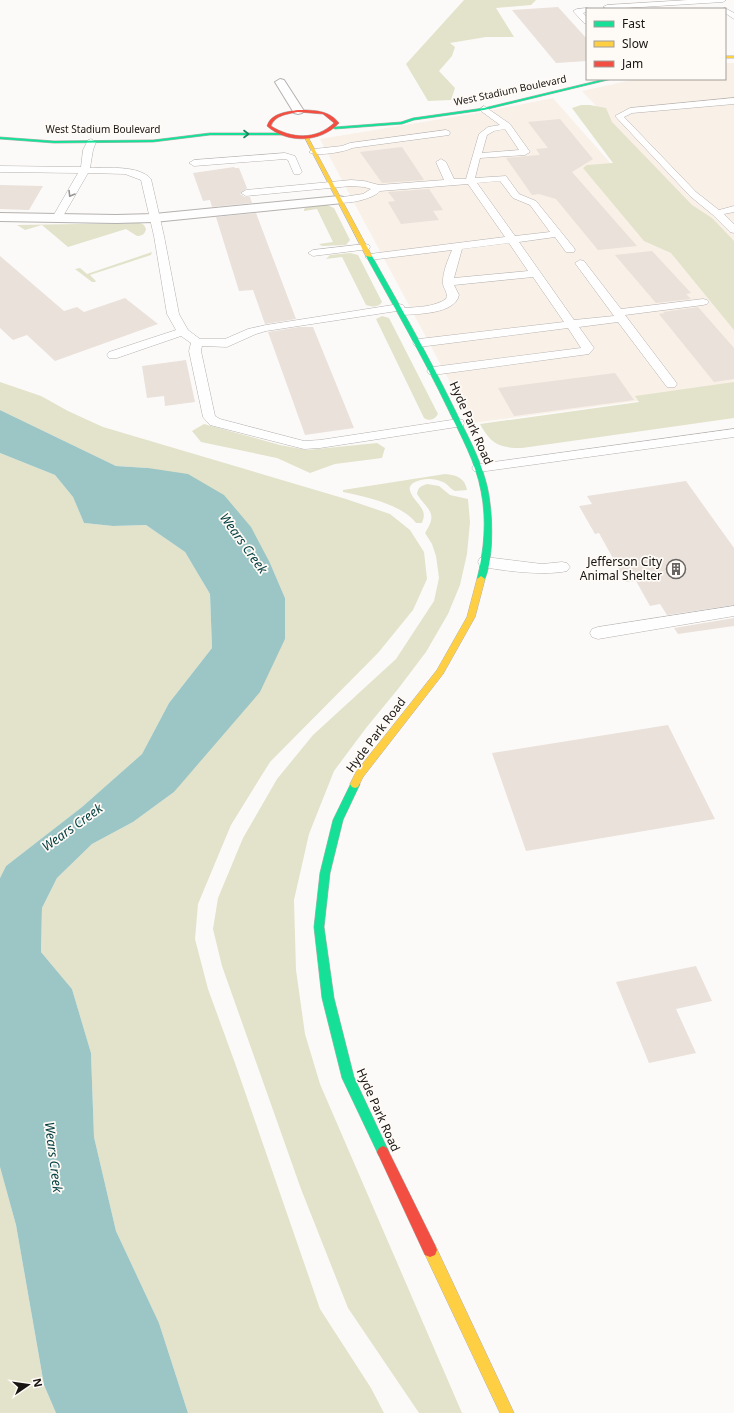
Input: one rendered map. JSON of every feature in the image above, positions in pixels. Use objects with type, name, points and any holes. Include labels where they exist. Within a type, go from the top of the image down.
[{"type":"street","name":"West Stadium Boulevard","points":[[0,136],[54,142],[153,141],[210,134],[282,134],[306,137],[328,132],[335,128],[402,123],[484,108],[606,80]]},
{"type":"street","points":[[280,82],[298,111]]},
{"type":"street","name":"West Stadium Boulevard","points":[[276,116],[298,111],[319,112],[334,118],[413,120]]},
{"type":"street","points":[[261,120],[276,116]]},
{"type":"street","points":[[276,116],[270,121],[269,126],[274,131],[282,134]]},
{"type":"street","points":[[334,118],[337,123],[335,128]]},
{"type":"street","name":"West Stadium Boulevard","points":[[210,134],[246,124]]},
{"type":"street","name":"Hyde Park Road","points":[[306,137],[367,252],[434,371],[479,468],[485,493],[487,523],[485,562],[471,617],[440,672],[359,775],[338,820],[325,873],[319,928],[328,998],[348,1078],[507,1413]]},
{"type":"street","points":[[0,217],[154,218],[339,200]]},
{"type":"lane","points":[[600,0],[608,8],[723,0]]},
{"type":"lane","points":[[712,1],[721,8]]},
{"type":"lane","points":[[586,10],[575,8],[586,20]]},
{"type":"lane","points":[[734,101],[630,111],[619,116],[693,194],[717,213],[734,230]]},
{"type":"lane","points":[[476,156],[525,152],[507,126],[484,108]]},
{"type":"lane","points":[[434,371],[585,351],[588,348],[471,181],[470,176],[483,134],[491,130],[507,126]]},
{"type":"lane","points":[[194,163],[284,156],[292,158],[344,149],[350,146],[446,133]]},
{"type":"lane","points":[[57,218],[85,170],[88,150],[91,142]]},
{"type":"lane","points":[[292,158],[297,172]]},
{"type":"lane","points":[[440,162],[450,182]]},
{"type":"lane","points":[[0,168],[126,171],[142,176],[146,179],[159,236],[173,314],[183,332],[197,342],[227,343],[252,331],[266,328],[400,310],[435,308],[449,303],[453,300],[454,296],[448,282],[458,246]]},
{"type":"lane","points":[[246,193],[365,183],[377,188],[503,178],[516,196],[533,203],[570,250]]},
{"type":"lane","points":[[339,200],[370,194],[377,188]]},
{"type":"lane","points":[[717,213],[734,208]]},
{"type":"lane","points":[[313,253],[367,252],[458,246],[557,234]]},
{"type":"lane","points":[[580,263],[671,384]]},
{"type":"lane","points":[[448,282],[536,272]]},
{"type":"lane","points":[[418,343],[571,324],[703,302]]},
{"type":"lane","points":[[113,356],[183,332]]},
{"type":"lane","points":[[197,342],[195,351],[209,417],[215,422],[304,445],[328,443],[458,423]]},
{"type":"lane","points":[[479,468],[734,433]]},
{"type":"lane","points":[[485,562],[542,569],[562,567]]},
{"type":"lane","points":[[598,633],[734,611]]},
{"type":"shaded area","points":[[726,63],[734,63],[734,253],[582,91],[632,80],[726,80]]},
{"type":"shaded area","points":[[553,98],[734,303],[734,388],[472,423],[320,139],[477,113]]},
{"type":"green space","points":[[464,0],[536,0],[531,5],[496,8],[514,37],[486,37],[450,43],[455,47],[452,56],[439,71],[455,88],[451,100],[428,101],[406,64]]},
{"type":"green space","points":[[581,105],[606,108],[612,122],[692,205],[712,218],[734,241],[734,330],[671,253],[644,241],[583,168],[587,165],[613,163],[572,108]]},
{"type":"green space","points":[[327,205],[334,208],[350,240],[346,245],[322,246],[319,244],[333,242],[317,209],[304,211],[304,209],[307,207]]},
{"type":"green space","points":[[140,223],[144,225],[146,229],[140,236],[137,236],[126,229],[68,247],[42,225],[25,230],[17,225]]},
{"type":"green space","points":[[152,252],[151,255],[90,275],[96,281],[95,282],[92,282],[75,269],[80,268],[87,274]]},
{"type":"green space","points":[[350,253],[358,255],[382,302],[379,305],[373,307],[366,305],[342,257],[326,259],[330,255]]},
{"type":"green space","points":[[382,316],[389,318],[438,414],[432,419],[428,420],[424,418],[376,319]]},
{"type":"green space","points":[[0,382],[41,396],[68,411],[103,427],[346,499],[390,514],[410,530],[424,552],[427,579],[413,610],[378,653],[270,762],[231,825],[198,904],[195,939],[208,989],[320,1309],[371,1388],[384,1413],[188,1413],[159,1323],[116,1231],[94,1137],[91,1053],[72,989],[41,952],[42,908],[57,878],[92,844],[133,822],[174,792],[285,639],[285,598],[270,563],[148,468],[116,466],[0,410]]},
{"type":"green space","points":[[734,382],[734,418],[522,448],[507,447],[496,444],[484,431],[480,424],[639,402],[635,396]]},
{"type":"green space","points":[[204,424],[280,445],[307,450],[377,443],[385,448],[382,458],[335,464],[310,473],[277,458],[201,442],[192,431]]},
{"type":"green space","points":[[0,453],[55,475],[73,497],[84,523],[113,526],[146,525],[185,552],[210,594],[212,648],[169,703],[142,754],[82,807],[6,866],[0,878]]},
{"type":"green space","points":[[445,474],[460,478],[467,490],[455,491],[445,483],[432,479],[424,479],[414,483],[410,486],[410,490],[423,511],[424,516],[422,523],[416,523],[402,511],[393,506],[343,492],[343,490]]},
{"type":"green space","points":[[427,484],[439,486],[450,495],[468,499],[470,522],[467,554],[460,585],[448,614],[426,652],[334,771],[309,834],[294,900],[296,970],[305,1034],[320,1084],[462,1413],[419,1413],[348,1308],[301,1189],[222,966],[213,929],[218,898],[243,838],[277,779],[313,735],[396,659],[434,601],[439,578],[436,556],[432,544],[425,533],[429,526],[431,516],[428,508],[417,494],[420,487]]},
{"type":"green space","points":[[0,1167],[16,1225],[44,1385],[56,1413],[0,1413]]},
{"type":"water","name":"Wears Creek","points":[[0,410],[116,466],[148,468],[188,474],[224,495],[251,527],[270,563],[285,598],[285,639],[260,692],[174,792],[133,822],[92,844],[57,878],[42,908],[41,952],[72,989],[91,1053],[94,1137],[116,1231],[159,1323],[188,1413],[56,1413],[44,1385],[16,1225],[0,1167],[0,878],[6,866],[82,807],[142,754],[169,703],[212,648],[210,594],[185,552],[146,525],[113,526],[84,523],[73,497],[55,475],[0,453]]},
{"type":"building","points":[[558,7],[586,38],[586,61],[556,63],[512,10]]},
{"type":"building","points":[[560,119],[593,159],[572,172],[637,246],[598,250],[556,199],[539,194],[532,195],[506,158],[540,155],[536,149],[548,148],[528,122]]},
{"type":"building","points":[[402,147],[424,180],[382,183],[360,152]]},
{"type":"building","points":[[234,167],[239,168],[247,188],[240,194],[245,197],[250,197],[252,203],[212,207],[210,200],[203,201],[193,173]]},
{"type":"building","points":[[0,185],[43,186],[29,210],[0,209]]},
{"type":"building","points":[[429,189],[443,210],[433,211],[439,220],[401,224],[388,202],[395,201],[388,192]]},
{"type":"building","points":[[256,213],[296,319],[265,324],[253,290],[239,291],[216,217]]},
{"type":"building","points":[[652,251],[691,293],[686,294],[691,299],[656,303],[615,255]]},
{"type":"building","points":[[0,256],[64,311],[77,307],[84,312],[125,298],[158,324],[55,361],[27,335],[13,340],[0,328]]},
{"type":"building","points":[[698,307],[734,348],[734,379],[714,382],[659,314],[665,313],[663,312]]},
{"type":"building","points":[[299,327],[313,327],[354,428],[305,435],[268,332]]},
{"type":"building","points":[[186,360],[195,402],[165,406],[164,396],[147,398],[142,366]]},
{"type":"building","points":[[615,373],[634,400],[514,416],[498,388]]},
{"type":"building","name":"Jefferson City Animal Shelter","points":[[686,481],[734,548],[734,605],[667,615],[660,604],[650,606],[636,581],[626,582],[599,533],[595,534],[579,506],[592,504],[587,496]]},
{"type":"building","points":[[734,618],[734,626],[678,634],[674,628]]},
{"type":"building","points":[[668,725],[715,819],[526,851],[492,753]]},
{"type":"building","points":[[696,966],[712,1001],[676,1009],[696,1053],[649,1063],[616,982]]},
{"type":"traffic: fast","points":[[335,128],[402,123],[413,119],[484,109],[606,80]]},
{"type":"traffic: fast","points":[[0,138],[54,142],[153,141],[210,134],[282,134]]},
{"type":"traffic: fast","points":[[369,256],[414,337],[477,464],[483,482],[487,503],[488,525],[487,547],[481,579]]},
{"type":"traffic: fast","points":[[355,784],[338,820],[325,873],[319,927],[328,998],[348,1078],[383,1152]]},
{"type":"traffic: slow","points":[[726,57],[734,57]]},
{"type":"traffic: slow","points":[[306,137],[369,256]]},
{"type":"traffic: slow","points":[[355,784],[359,775],[440,672],[471,617],[481,579]]},
{"type":"traffic: slow","points":[[430,1250],[507,1413]]},
{"type":"traffic: jam","points":[[298,111],[314,111],[324,113],[337,123],[322,134],[304,137],[285,135],[269,126],[270,122],[276,117],[285,113],[298,111]]},
{"type":"traffic: jam","points":[[383,1152],[430,1250]]},
{"type":"place","name":"Jefferson City Animal Shelter","points":[[676,569]]}]
